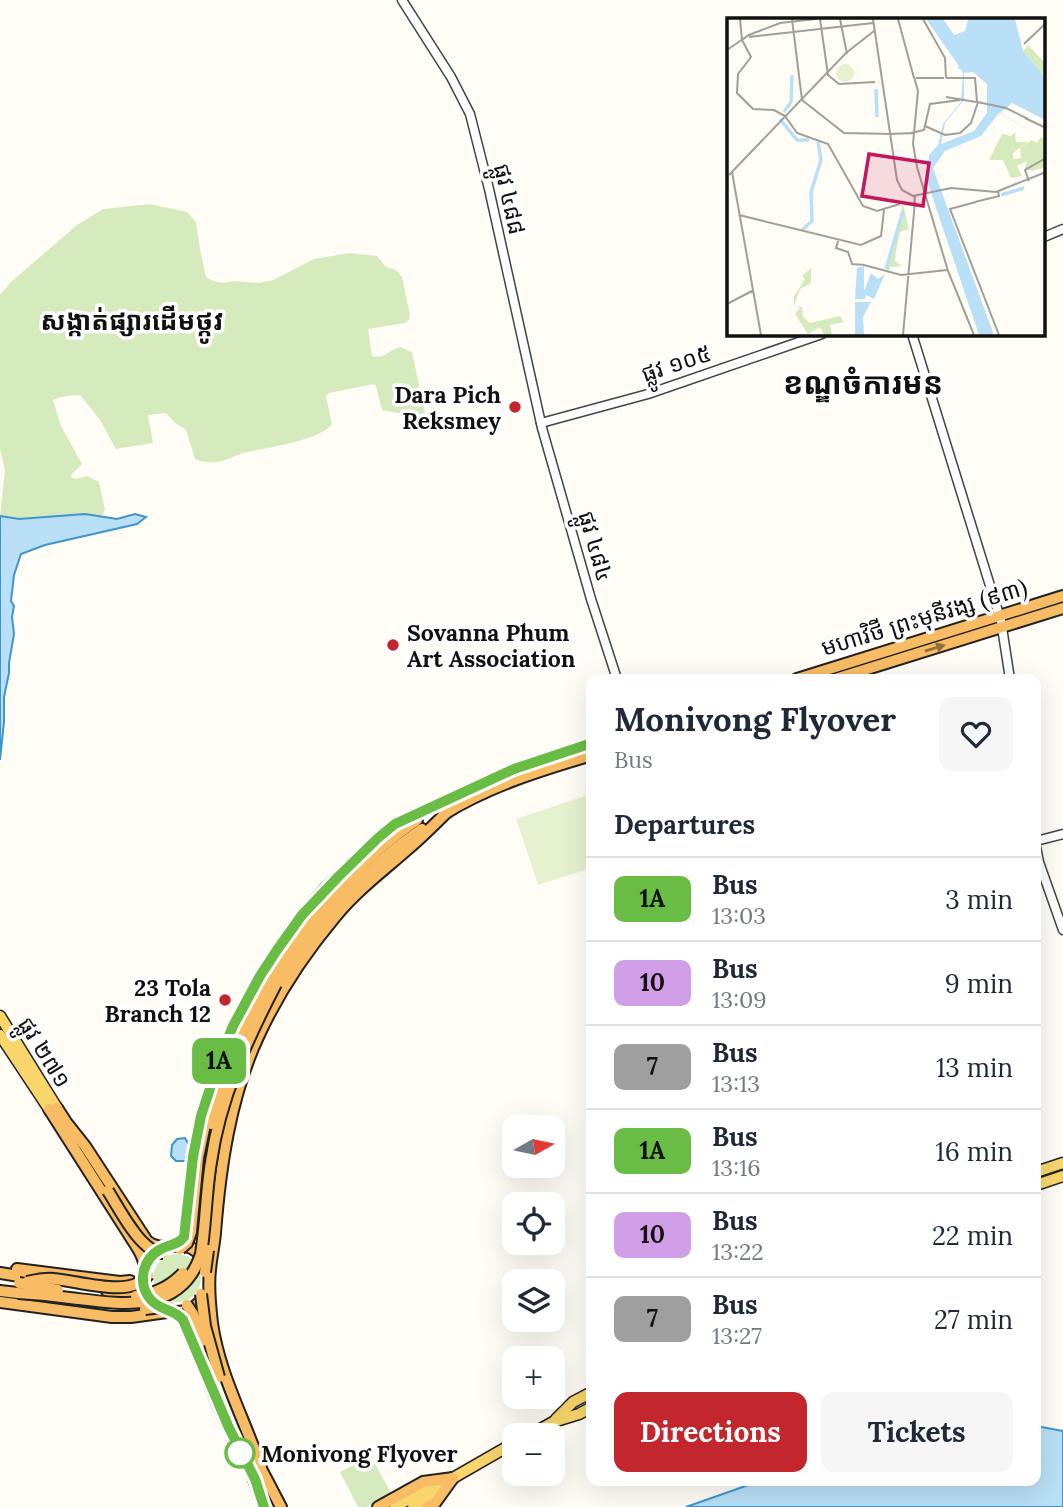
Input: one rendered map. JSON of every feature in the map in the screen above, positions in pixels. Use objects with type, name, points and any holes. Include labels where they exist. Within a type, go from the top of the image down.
[{"type":"highway","name":"មហាវិថី ព្រះមុនីវង្ស (៩៣)","points":[[849,674],[1063,596]]},
{"type":"highway","name":"មហាវិថី ព្រះមុនីវង្ស (៩៣)","points":[[814,674],[1000,621],[1063,608]]},
{"type":"highway","points":[[69,1126],[81,1149],[144,1245],[155,1252],[187,1243],[191,1232],[198,1158],[210,1102],[250,1034],[273,982],[301,946],[338,902],[393,850],[445,807],[514,769],[586,746]]},
{"type":"highway","points":[[0,1291],[51,1278],[128,1287],[141,1283],[153,1261],[183,1240],[201,1116],[220,1058],[233,1026],[260,976],[302,915],[326,888],[395,824],[480,795],[519,778],[586,757]]},
{"type":"highway","points":[[0,1273],[48,1302],[130,1311],[187,1310],[196,1306],[205,1296],[222,1163],[234,1109],[258,1038],[283,989],[323,932],[342,909],[445,807]]},
{"type":"highway","points":[[220,1058],[246,1068]]},
{"type":"highway","points":[[230,1072],[229,1108],[217,1161],[208,1276],[212,1323],[220,1362],[256,1473],[271,1507]]},
{"type":"highway","points":[[0,1280],[130,1304],[158,1299],[177,1289],[196,1267],[201,1254],[211,1160],[230,1072]]},
{"type":"highway","points":[[206,1100],[234,1109]]},
{"type":"highway","points":[[53,1109],[85,1146],[147,1241],[155,1246],[189,1252],[197,1257],[208,1276],[201,1294],[187,1305],[171,1310]]},
{"type":"highway","points":[[53,1109],[143,1258],[145,1275],[153,1294],[183,1320],[188,1329],[238,1450],[281,1507]]},
{"type":"highway","points":[[0,1267],[22,1285]]},
{"type":"highway","points":[[0,1302],[22,1285]]},
{"type":"highway","points":[[201,1294],[216,1378]]},
{"type":"highway","points":[[187,1305],[195,1318],[216,1378],[247,1443],[264,1507]]},
{"type":"highway","points":[[428,1498],[435,1503],[453,1478]]},
{"type":"highway","points":[[378,1507],[423,1482],[453,1478]]},
{"type":"main road","name":"ផ្លូវ ២៧១","points":[[0,1016],[53,1109]]},
{"type":"main road","name":"ផ្លូវ ២៧១","points":[[0,1035],[53,1109]]},
{"type":"main road","points":[[1041,1170],[1063,1163]]},
{"type":"main road","points":[[1041,1183],[1063,1176]]},
{"type":"main road","points":[[553,1422],[573,1402],[586,1395]]},
{"type":"main road","points":[[553,1422],[586,1410]]},
{"type":"main road","points":[[413,1507],[453,1478],[502,1451]]},
{"type":"main road","points":[[394,1507],[428,1498]]},
{"type":"street","name":"ផ្លូវ ៤៨៨","points":[[402,0],[451,76],[470,114],[542,426]]},
{"type":"street","points":[[1046,236],[1063,229]]},
{"type":"street","name":"ផ្លូវ ១០៥","points":[[542,426],[648,394],[815,336]]},
{"type":"street","points":[[913,336],[1000,621],[1009,674]]},
{"type":"street","name":"ផ្លូវ ៤៨៤","points":[[542,426],[615,674]]},
{"type":"street","points":[[1041,840],[1063,834]]},
{"type":"street","points":[[1041,868],[1063,930]]},
{"type":"green space","points":[[150,204],[187,212],[196,222],[206,277],[211,280],[223,283],[260,283],[273,280],[314,259],[349,253],[377,256],[386,267],[396,270],[402,277],[409,320],[368,329],[372,356],[380,357],[400,347],[412,352],[424,416],[382,410],[374,384],[329,393],[326,396],[332,424],[326,430],[291,443],[243,453],[220,461],[203,462],[195,459],[186,430],[166,413],[148,415],[153,443],[116,449],[100,420],[81,396],[60,397],[53,400],[61,426],[82,464],[71,477],[76,479],[87,476],[99,482],[105,510],[101,516],[85,514],[19,519],[0,516],[5,470],[0,449],[0,295],[11,282],[77,225],[103,209]]},
{"type":"green space","points":[[586,796],[586,870],[538,885],[516,819]]},
{"type":"green space","points":[[177,1254],[194,1261],[201,1278],[194,1295],[177,1302],[160,1295],[153,1278],[160,1261]]},
{"type":"green space","points":[[371,1456],[391,1493],[367,1507],[358,1507],[340,1472]]},
{"type":"water","points":[[85,514],[117,519],[135,514],[146,517],[137,524],[45,545],[21,554],[14,575],[11,601],[14,606],[14,634],[4,697],[0,760],[0,516],[19,519]]},
{"type":"water","points":[[185,1138],[189,1145],[186,1161],[176,1161],[171,1156],[172,1145],[177,1139]]},
{"type":"water","points":[[1041,1427],[1063,1431],[1063,1507],[686,1507],[746,1486],[1041,1486]]},
{"type":"bus line","name":"1A","points":[[264,1507],[255,1479],[238,1450],[188,1329],[180,1316],[157,1306],[151,1300],[143,1281],[148,1260],[164,1247],[183,1240],[186,1232],[193,1157],[201,1116],[233,1026],[260,976],[302,915],[326,888],[395,824],[514,769],[586,745]]},
{"type":"place","name":"Dara Pich Reksmey","points":[[515,407]]},
{"type":"place","name":"Sovanna Phum Art Association","points":[[393,645]]},
{"type":"place","name":"23 Tola Branch 12","points":[[225,1000]]},
{"type":"place","name":"Monivong Flyover","points":[[240,1453]]},
{"type":"district","name":"សង្កាត់ផ្សារដើមថ្កូវ","points":[[132,320]]},
{"type":"district","name":"ខណ្ឌចំការមន","points":[[863,383]]}]
